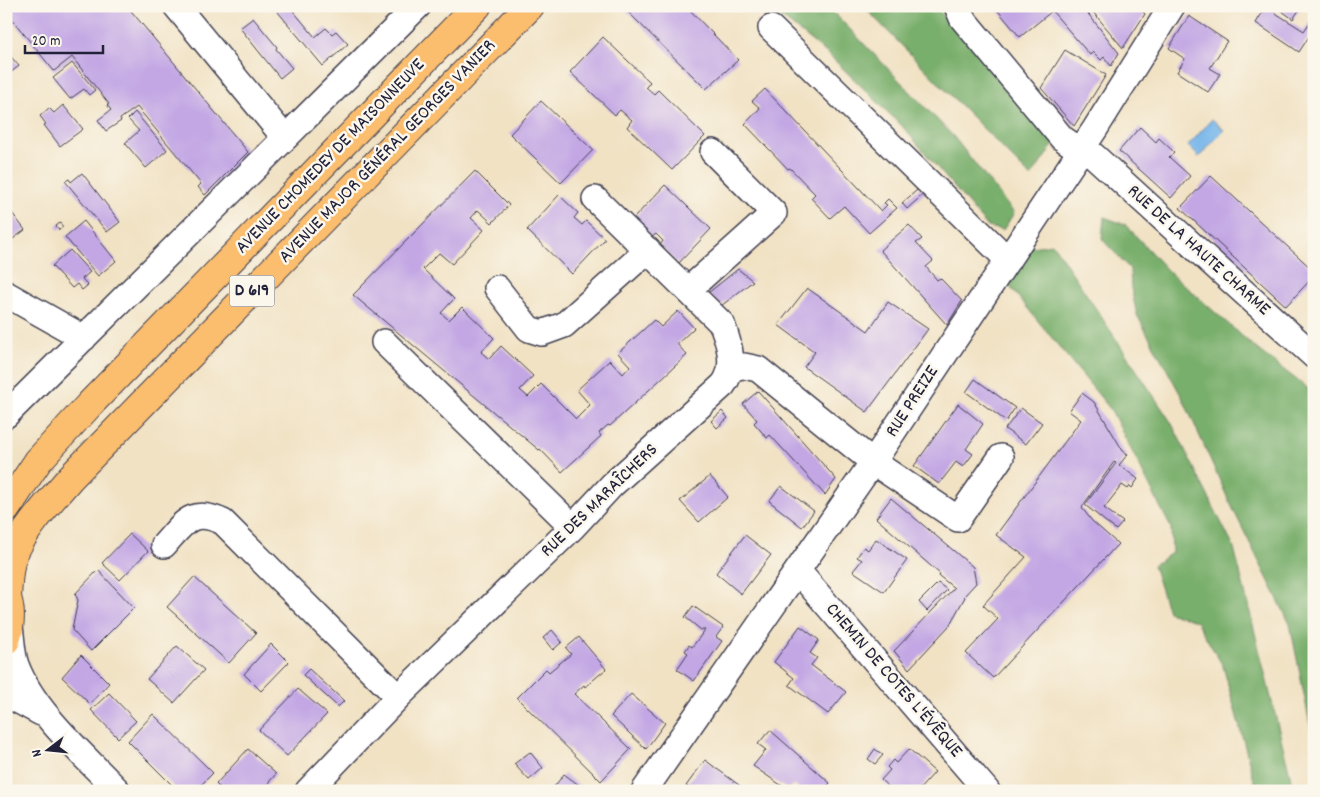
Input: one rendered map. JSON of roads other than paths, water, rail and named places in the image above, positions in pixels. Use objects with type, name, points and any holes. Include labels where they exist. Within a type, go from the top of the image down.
[{"type":"main road","name":"AVENUE CHOMEDEY DE MAISONNEUVE","points":[[6,509],[38,461],[90,404],[477,6]]},
{"type":"main road","name":"AVENUE MAJOR GÉNÉRAL GEORGES VANIER","points":[[8,634],[11,612],[7,596],[11,559],[42,510],[71,477],[530,6]]},
{"type":"street","points":[[176,6],[285,138]]},
{"type":"street","points":[[6,415],[418,6]]},
{"type":"street","name":"RUE DE LA HAUTE CHARME","points":[[958,6],[962,18],[1062,138],[1081,151],[1093,155],[1314,356]]},
{"type":"street","name":"RUE PREIZE","points":[[644,791],[873,462],[1081,151],[1172,6]]},
{"type":"street","points":[[771,28],[1008,260]]},
{"type":"street","points":[[688,290],[774,213],[713,152]]},
{"type":"street","points":[[595,198],[722,324],[728,340],[730,368],[744,366],[758,369],[873,462],[958,519],[1001,458]]},
{"type":"street","points":[[497,288],[529,329],[542,333],[564,325],[648,250]]},
{"type":"street","points":[[6,294],[84,338]]},
{"type":"street","points":[[384,342],[572,527]]},
{"type":"street","name":"RUE DES MARAÎCHERS","points":[[308,791],[398,697],[572,527],[612,485],[723,385],[729,378],[730,368]]},
{"type":"street","points":[[164,545],[188,519],[198,516],[211,516],[223,522],[398,697]]},
{"type":"street","name":"CHEMIN DE COTES L'ÉVÊQUE","points":[[798,571],[988,791]]},
{"type":"street","points":[[8,634],[16,664],[29,692],[47,717],[118,791]]},
{"type":"street","points":[[6,694],[47,717]]},
{"type":"water","points":[[1212,119],[1224,130],[1199,157],[1188,146]]}]
